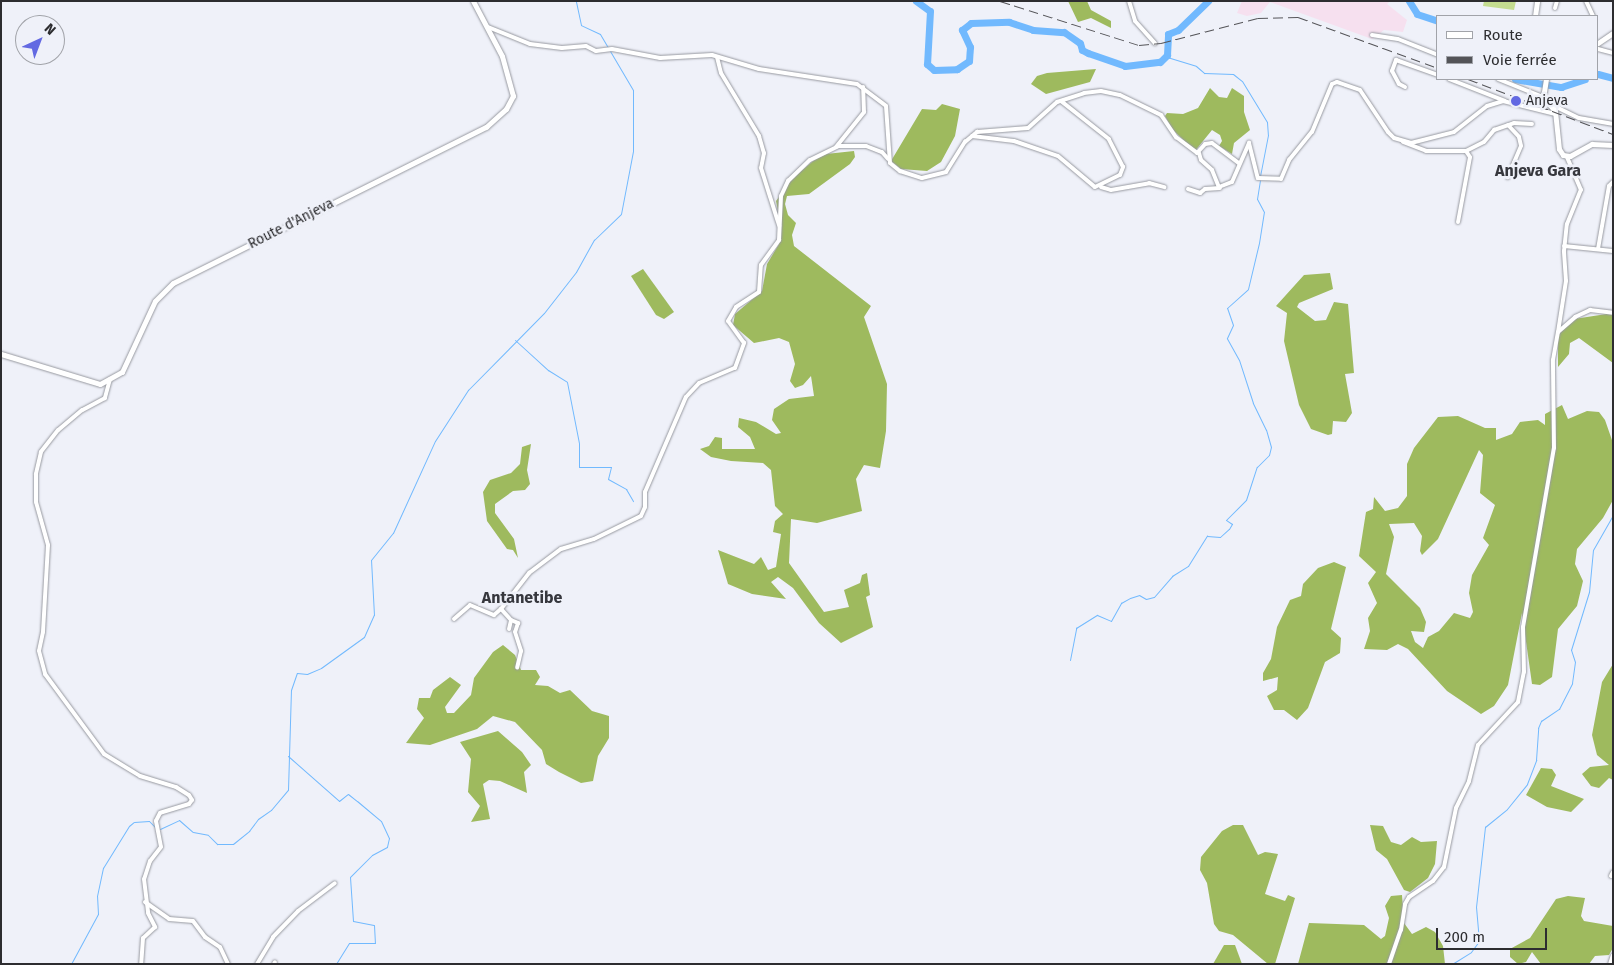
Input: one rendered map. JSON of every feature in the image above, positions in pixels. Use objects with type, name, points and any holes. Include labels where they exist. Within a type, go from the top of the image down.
[{"type":"street","name":"Route d'Anjeva","points":[[111,378],[122,372],[155,301],[173,283],[486,127],[506,109],[514,96],[502,56],[473,1]]},
{"type":"street","points":[[1129,1],[1135,22],[1155,43]]},
{"type":"street","points":[[1536,1],[1536,15]]},
{"type":"street","points":[[1555,8],[1557,1]]},
{"type":"street","points":[[1586,1],[1593,15]]},
{"type":"street","points":[[488,28],[530,44],[562,48],[586,46],[603,51],[612,49],[660,58],[717,57],[758,69],[849,82],[863,87],[886,106],[888,159]]},
{"type":"street","points":[[1599,42],[1613,33]]},
{"type":"street","points":[[1372,35],[1398,39],[1436,54]]},
{"type":"street","points":[[1599,49],[1613,53]]},
{"type":"street","points":[[717,57],[720,73],[759,136],[764,153],[761,168],[780,229]]},
{"type":"street","points":[[1404,87],[1399,84],[1392,71],[1396,60],[1436,74]]},
{"type":"street","points":[[1452,80],[1505,101],[1556,114]]},
{"type":"street","points":[[1389,964],[1401,930],[1405,904],[1409,897],[1433,881],[1444,867],[1456,808],[1469,782],[1478,745],[1491,728],[1512,712],[1518,702],[1524,672],[1523,627],[1554,448],[1553,360],[1566,282],[1564,246],[1567,224],[1582,190],[1567,157],[1559,149],[1556,114],[1548,102],[1542,94],[1501,80]]},
{"type":"street","points":[[1542,94],[1546,80]]},
{"type":"street","points":[[1188,189],[1200,193],[1205,189],[1222,187],[1232,182],[1248,144],[1251,144],[1258,178],[1281,179],[1289,160],[1312,132],[1332,84],[1337,82],[1360,90],[1382,125],[1401,141],[1426,151],[1466,151],[1484,142],[1489,133],[1508,125],[1532,124]]},
{"type":"street","points":[[836,147],[864,112],[866,96],[863,87]]},
{"type":"street","points":[[454,619],[470,605],[494,615],[529,574],[562,549],[594,539],[641,516],[645,507],[645,492],[686,397],[699,383],[735,368],[744,343],[730,327],[730,314],[759,292],[761,265],[775,248],[780,229],[781,196],[788,180],[810,160],[836,147],[866,146],[882,152],[900,171],[922,178],[940,175],[953,164],[970,136],[984,130],[1028,128],[1061,101],[1084,93],[1101,91],[1120,95],[1161,115],[1176,137],[1199,153],[1222,187]]},
{"type":"street","points":[[1061,101],[1109,139],[1118,154],[1123,172],[1101,187]]},
{"type":"street","points":[[1401,141],[1425,141],[1454,132],[1487,106],[1505,101]]},
{"type":"street","points":[[1548,102],[1579,118],[1613,124]]},
{"type":"street","points":[[1508,125],[1522,146],[1508,178]]},
{"type":"street","points":[[970,136],[1014,141],[1058,156],[1091,185],[1111,190],[1149,183],[1164,186]]},
{"type":"street","points":[[1199,153],[1205,144],[1212,143],[1239,163]]},
{"type":"street","points":[[1567,157],[1592,144],[1613,145]]},
{"type":"street","points":[[1458,222],[1470,157],[1466,151]]},
{"type":"street","points":[[1598,249],[1609,186],[1613,182]]},
{"type":"street","points":[[1564,246],[1613,251]]},
{"type":"street","points":[[1558,332],[1575,317],[1590,310],[1613,313]]},
{"type":"street","points":[[1,354],[100,384],[111,378]]},
{"type":"street","points":[[111,378],[105,398],[82,410],[58,430],[41,452],[36,474],[36,502],[48,545],[43,632],[39,651],[44,674],[104,754],[140,776],[189,794],[192,800],[189,804],[160,813],[158,828],[162,847],[150,861],[144,880],[145,902],[155,927],[143,938],[141,964]]},
{"type":"street","points":[[501,609],[511,620],[518,624],[515,632],[521,651],[517,668]]},
{"type":"street","points":[[509,629],[511,620]]},
{"type":"street","points":[[257,964],[273,937],[298,911],[335,883]]},
{"type":"street","points":[[145,902],[169,920],[192,921],[205,937],[216,943],[228,964]]},
{"type":"street","points":[[1610,964],[1613,955]]},
{"type":"shaded area","points":[[1242,1],[1390,1],[1387,4],[1407,20],[1403,32],[1384,30],[1372,39],[1270,2],[1261,13],[1247,16],[1237,13]]},
{"type":"green space","points":[[1068,1],[1087,1],[1091,10],[1111,21],[1111,28],[1091,18],[1078,22]]},
{"type":"green space","points":[[1484,1],[1516,1],[1514,10],[1483,6]]},
{"type":"green space","points":[[1096,69],[1090,82],[1046,94],[1031,84],[1037,76],[1047,73]]},
{"type":"green space","points":[[1210,88],[1219,97],[1227,98],[1232,88],[1244,96],[1244,112],[1250,130],[1234,143],[1232,154],[1219,146],[1222,141],[1220,135],[1212,130],[1195,151],[1172,129],[1165,116],[1167,113],[1183,114],[1198,108]]},
{"type":"green space","points":[[942,104],[960,109],[955,136],[941,162],[927,171],[901,169],[891,161],[922,109],[936,110]]},
{"type":"green space","points":[[854,151],[855,157],[850,164],[809,194],[787,196],[785,204],[788,215],[796,223],[792,235],[794,246],[871,306],[864,317],[887,384],[886,431],[880,468],[864,465],[856,479],[862,511],[817,523],[791,519],[789,563],[824,612],[849,607],[844,590],[860,583],[862,575],[867,573],[870,595],[866,597],[873,627],[841,643],[819,623],[793,588],[778,577],[771,582],[786,599],[752,594],[728,584],[718,550],[754,564],[761,557],[768,570],[776,567],[781,534],[773,532],[775,521],[783,514],[775,506],[771,470],[763,463],[731,461],[711,457],[700,449],[709,446],[715,437],[722,438],[722,449],[755,449],[750,437],[738,427],[739,418],[756,422],[776,434],[781,433],[772,420],[774,409],[789,399],[814,396],[811,376],[803,385],[795,388],[790,381],[795,364],[789,342],[779,338],[754,343],[733,325],[735,314],[762,291],[767,264],[779,244],[781,225],[776,201],[793,178],[813,161],[826,154]]},
{"type":"green space","points":[[643,269],[674,312],[664,319],[656,315],[631,276]]},
{"type":"green space","points":[[1330,273],[1333,289],[1299,303],[1297,307],[1315,321],[1326,320],[1334,302],[1348,304],[1354,373],[1345,374],[1352,413],[1346,422],[1333,421],[1332,434],[1328,435],[1311,429],[1299,405],[1284,341],[1287,313],[1276,306],[1304,275]]},
{"type":"green space","points":[[1613,313],[1613,363],[1579,338],[1570,343],[1569,354],[1558,367],[1558,335],[1574,319]]},
{"type":"green space","points":[[1562,405],[1568,419],[1587,411],[1599,412],[1605,420],[1613,443],[1613,500],[1603,518],[1577,549],[1575,564],[1583,581],[1577,606],[1558,629],[1552,677],[1540,685],[1532,684],[1522,613],[1508,685],[1494,706],[1481,714],[1447,691],[1408,649],[1398,644],[1387,650],[1364,649],[1370,631],[1368,618],[1377,603],[1368,583],[1376,572],[1359,556],[1366,512],[1373,509],[1374,497],[1385,511],[1398,508],[1407,496],[1407,464],[1414,448],[1438,417],[1458,416],[1485,428],[1496,428],[1496,440],[1512,434],[1520,422],[1538,420],[1545,425],[1545,414]],"holes":[[[1479,450],[1483,455],[1480,493],[1495,505],[1483,538],[1489,545],[1472,575],[1469,593],[1473,612],[1470,618],[1454,613],[1439,631],[1428,637],[1423,648],[1415,642],[1411,631],[1424,632],[1426,622],[1420,608],[1386,574],[1394,537],[1389,524],[1414,523],[1422,536],[1420,551],[1422,555],[1438,539]]]},
{"type":"green space","points":[[531,444],[527,470],[530,484],[525,490],[513,491],[495,504],[495,513],[514,539],[518,558],[513,550],[507,549],[487,521],[483,492],[490,480],[511,473],[520,464],[522,447]]},
{"type":"green space","points":[[1334,562],[1346,567],[1331,629],[1341,638],[1340,653],[1325,662],[1308,708],[1297,720],[1284,710],[1274,710],[1267,696],[1277,690],[1278,677],[1263,681],[1263,673],[1271,659],[1277,627],[1290,600],[1301,596],[1303,584],[1318,568]]},
{"type":"green space","points":[[503,645],[515,655],[521,670],[536,670],[540,677],[535,685],[548,686],[560,693],[570,690],[592,711],[609,716],[609,738],[598,756],[593,781],[581,783],[546,764],[542,750],[515,722],[493,716],[477,729],[430,745],[406,743],[424,718],[417,709],[419,698],[430,698],[433,690],[450,677],[461,685],[445,707],[447,713],[454,713],[471,695],[474,678],[493,652]]},
{"type":"green space","points":[[1613,664],[1613,780],[1609,778],[1599,788],[1591,786],[1582,774],[1590,767],[1609,765],[1597,755],[1592,735],[1602,682]]},
{"type":"green space","points":[[498,731],[522,752],[531,765],[524,772],[527,793],[500,781],[489,780],[483,784],[490,819],[471,822],[480,806],[468,792],[471,759],[460,742]]},
{"type":"green space","points":[[1541,768],[1552,769],[1556,775],[1551,786],[1584,799],[1571,812],[1547,807],[1526,795]]},
{"type":"green space","points":[[1233,825],[1243,825],[1258,855],[1265,852],[1278,854],[1265,894],[1285,901],[1288,895],[1295,898],[1275,964],[1268,964],[1233,935],[1219,931],[1214,924],[1207,883],[1200,870],[1201,857],[1222,831]]},
{"type":"green space","points":[[1370,825],[1383,826],[1391,842],[1401,845],[1412,837],[1421,842],[1437,841],[1435,864],[1428,878],[1410,892],[1404,890],[1387,859],[1376,850]]},
{"type":"green space","points":[[1402,895],[1404,923],[1412,934],[1426,927],[1435,932],[1443,946],[1445,964],[1298,964],[1309,923],[1364,925],[1381,939],[1385,936],[1389,918],[1385,906],[1391,896]]},
{"type":"green space","points":[[1568,896],[1585,898],[1581,916],[1584,921],[1613,926],[1613,948],[1609,955],[1595,956],[1589,964],[1541,964],[1532,952],[1526,962],[1518,964],[1510,957],[1510,949],[1530,938],[1556,899]]},
{"type":"green space","points":[[1224,945],[1235,945],[1242,964],[1213,964]]},
{"type":"waterway","points":[[160,829],[179,820],[193,832],[208,835],[217,844],[233,844],[249,831],[258,819],[271,810],[288,790],[291,690],[297,673],[307,674],[321,668],[364,637],[374,615],[371,560],[393,533],[435,441],[468,390],[544,313],[576,272],[594,240],[621,214],[633,151],[633,90],[600,34],[581,25],[576,1]]},
{"type":"waterway","points":[[916,1],[930,11],[927,64],[934,70],[957,69],[969,61],[970,47],[962,30],[971,23],[1009,22],[1033,30],[1064,32],[1080,43],[1082,50],[1125,66],[1160,62],[1167,55],[1168,34],[1178,30],[1208,1]]},
{"type":"waterway","points":[[1409,1],[1417,14],[1436,20]]},
{"type":"waterway","points":[[1167,57],[1196,66],[1204,73],[1233,74],[1242,81],[1267,122],[1268,135],[1260,176]]},
{"type":"waterway","points":[[1599,74],[1613,78]]},
{"type":"waterway","points":[[1521,80],[1561,87],[1582,80]]},
{"type":"waterway","points":[[1070,660],[1076,628],[1097,615],[1111,621],[1121,603],[1130,598],[1139,595],[1146,599],[1154,597],[1172,576],[1188,566],[1207,536],[1220,537],[1229,529],[1232,524],[1226,520],[1246,500],[1257,467],[1269,455],[1271,447],[1266,430],[1253,403],[1239,360],[1227,338],[1233,325],[1227,308],[1248,289],[1259,243],[1264,212],[1257,199],[1260,180]]},
{"type":"waterway","points":[[515,340],[548,370],[567,382],[579,443],[579,467],[611,467],[608,479],[626,489],[633,501]]},
{"type":"waterway","points":[[1452,964],[1471,952],[1479,941],[1476,907],[1485,827],[1507,809],[1527,784],[1536,760],[1538,728],[1541,721],[1559,709],[1572,683],[1575,662],[1571,650],[1589,592],[1593,550],[1613,515]]},
{"type":"waterway","points":[[288,756],[339,801],[348,794],[357,801],[381,821],[389,838],[387,847],[372,855],[350,877],[353,921],[374,925],[375,943],[349,943],[336,964]]},
{"type":"waterway","points":[[71,964],[98,914],[97,896],[103,868],[129,826],[134,822],[149,821],[156,828]]},
{"type":"railway","points":[[1000,1],[1139,45],[1161,43],[1258,18],[1298,17],[1436,67]]},
{"type":"railway","points":[[1471,80],[1613,134]]},
{"type":"place","name":"Anjeva","points":[[1516,101]]},
{"type":"district","name":"Anjeva Gara","points":[[1538,171]]},
{"type":"district","name":"Antanetibe","points":[[522,598]]}]
